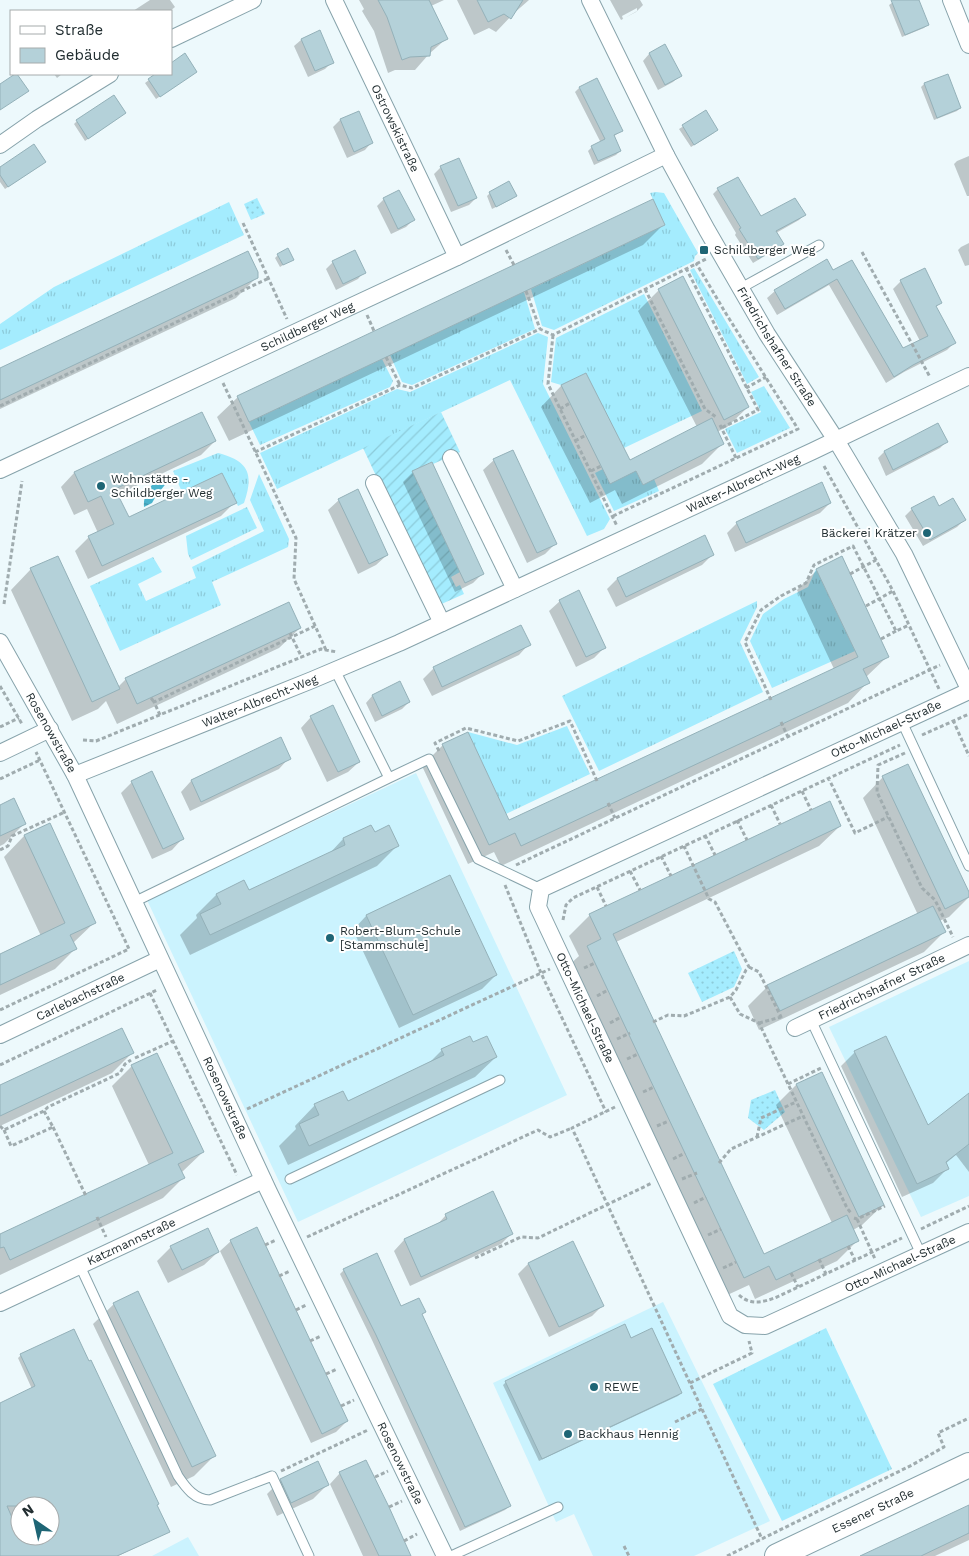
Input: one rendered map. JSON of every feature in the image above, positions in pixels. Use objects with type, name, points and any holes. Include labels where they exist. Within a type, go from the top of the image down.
[{"type":"main road","name":"Essener Straße","points":[[770,1547],[969,1465]]},
{"type":"street","points":[[172,39],[253,0]]},
{"type":"street","name":"Ostrowskistraße","points":[[334,0],[457,257]]},
{"type":"street","name":"Friedrichshafner Straße","points":[[590,0],[666,154],[720,252],[768,334],[836,440],[904,554],[969,690]]},
{"type":"street","points":[[951,0],[969,45]]},
{"type":"street","points":[[0,145],[37,119],[108,75]]},
{"type":"street","name":"Schildberger Weg","points":[[0,470],[457,257],[666,154]]},
{"type":"street","name":"Walter-Albrecht-Weg","points":[[75,775],[335,670],[442,623],[836,440],[969,376]]},
{"type":"street","points":[[451,458],[515,589]]},
{"type":"street","points":[[374,483],[442,623]]},
{"type":"street","name":"Rosenowstraße","points":[[0,642],[75,775],[263,1180],[444,1556]]},
{"type":"street","name":"Otto-Michael-Straße","points":[[969,690],[540,889],[538,907],[671,1173],[730,1316],[745,1325],[765,1326],[969,1232]]},
{"type":"street","points":[[0,753],[50,729]]},
{"type":"street","name":"Friedrichshafner Straße","points":[[795,1028],[964,947]]},
{"type":"street","name":"Carlebachstraße","points":[[0,1035],[160,960]]},
{"type":"street","name":"Katzmannstraße","points":[[0,1303],[263,1180]]},
{"type":"lane","points":[[741,288],[819,245]]},
{"type":"lane","points":[[335,670],[388,778]]},
{"type":"lane","points":[[902,722],[969,866]]},
{"type":"lane","points":[[134,902],[429,759],[478,859],[540,889]]},
{"type":"lane","points":[[810,1020],[921,1254]]},
{"type":"lane","points":[[290,1179],[500,1080]]},
{"type":"lane","points":[[80,1266],[178,1476],[187,1489],[202,1500],[210,1500],[272,1476],[309,1556]]},
{"type":"lane","points":[[451,1556],[558,1507]]},
{"type":"path","points":[[243,223],[294,333]]},
{"type":"path","points":[[553,335],[720,252]]},
{"type":"path","points":[[862,252],[937,391]]},
{"type":"path","points":[[612,516],[798,429],[696,263]]},
{"type":"path","points":[[686,268],[758,410],[720,426],[736,458]]},
{"type":"path","points":[[0,406],[269,278]]},
{"type":"path","points":[[646,288],[705,408],[716,417]]},
{"type":"path","points":[[526,291],[540,329],[553,335]]},
{"type":"path","points":[[255,452],[400,385],[412,388],[540,329]]},
{"type":"path","points":[[553,335],[548,384],[617,526],[608,530]]},
{"type":"path","points":[[386,357],[400,385]]},
{"type":"path","points":[[217,369],[296,538],[294,579],[326,650]]},
{"type":"path","points":[[746,388],[766,377]]},
{"type":"path","points":[[560,408],[570,403]]},
{"type":"path","points":[[575,441],[586,435]]},
{"type":"path","points":[[590,471],[601,466]]},
{"type":"path","points":[[824,466],[893,591],[969,756]]},
{"type":"path","points":[[4,604],[22,480]]},
{"type":"path","points":[[771,700],[745,642],[761,610],[781,596],[806,583],[814,565],[853,546],[896,631]]},
{"type":"path","points":[[850,574],[876,560]]},
{"type":"path","points":[[866,606],[893,591]]},
{"type":"path","points":[[881,639],[909,625]]},
{"type":"path","points":[[154,702],[182,689],[207,674],[291,635],[315,626]]},
{"type":"path","points":[[291,635],[302,658]]},
{"type":"path","points":[[83,740],[96,741],[321,649],[343,653]]},
{"type":"path","points":[[606,1112],[541,973],[503,880],[503,871],[954,658]]},
{"type":"path","points":[[180,684],[182,689]]},
{"type":"path","points":[[0,686],[30,739],[129,949],[0,1010]]},
{"type":"path","points":[[151,698],[160,715]]},
{"type":"path","points":[[964,947],[935,900],[922,888],[877,792],[878,765],[953,721],[969,714]]},
{"type":"path","points":[[0,727],[19,718]]},
{"type":"path","points":[[434,770],[445,765],[435,743],[466,728],[518,741],[570,721],[597,781]]},
{"type":"path","points":[[781,722],[788,737]]},
{"type":"path","points":[[563,927],[563,915],[566,905],[573,898],[829,778],[913,744]]},
{"type":"path","points":[[0,779],[40,760]]},
{"type":"path","points":[[820,760],[855,833],[888,817]]},
{"type":"path","points":[[802,791],[811,810]]},
{"type":"path","points":[[608,803],[615,818]]},
{"type":"path","points":[[771,805],[780,824]]},
{"type":"path","points":[[0,850],[8,846],[12,836],[65,812]]},
{"type":"path","points":[[737,820],[747,840]]},
{"type":"path","points":[[705,835],[715,855]]},
{"type":"path","points":[[684,846],[709,899],[715,902],[749,967],[759,972],[781,1017]]},
{"type":"path","points":[[661,856],[670,876]]},
{"type":"path","points":[[630,871],[640,890]]},
{"type":"path","points":[[597,887],[606,906]]},
{"type":"path","points":[[233,1115],[564,962]]},
{"type":"path","points":[[581,969],[595,962]]},
{"type":"path","points":[[652,1022],[668,1015],[684,1016],[730,997],[749,967]]},
{"type":"path","points":[[0,1065],[171,983]]},
{"type":"path","points":[[597,1004],[594,997],[608,990]]},
{"type":"path","points":[[150,993],[244,1189]]},
{"type":"path","points":[[730,997],[740,1014],[758,1023],[847,1208],[852,1214]]},
{"type":"path","points":[[606,1025],[621,1017]]},
{"type":"path","points":[[617,1047],[614,1040],[630,1033]]},
{"type":"path","points":[[4,1130],[120,1072],[125,1064],[133,1059],[173,1042]]},
{"type":"path","points":[[624,1061],[638,1054]]},
{"type":"path","points":[[788,1084],[831,1064]]},
{"type":"path","points":[[294,1244],[538,1130],[550,1137],[606,1112],[654,1087]]},
{"type":"path","points":[[757,1137],[761,1118],[796,1102]]},
{"type":"path","points":[[44,1111],[86,1196]]},
{"type":"path","points":[[719,1163],[731,1149],[803,1116]]},
{"type":"path","points":[[655,1128],[670,1120]]},
{"type":"path","points":[[0,1126],[4,1130],[11,1146],[53,1127]]},
{"type":"path","points":[[572,1128],[702,1409],[770,1547]]},
{"type":"path","points":[[685,1153],[670,1160],[671,1173],[679,1180],[697,1173]]},
{"type":"path","points":[[475,1258],[521,1237],[538,1238],[671,1173]]},
{"type":"path","points":[[691,1204],[706,1197]]},
{"type":"path","points":[[882,1272],[855,1219],[896,1200]]},
{"type":"path","points":[[739,1294],[745,1300],[759,1303],[798,1287],[969,1206]]},
{"type":"path","points":[[97,1217],[112,1251]]},
{"type":"path","points":[[702,1228],[706,1236],[721,1229]]},
{"type":"path","points":[[848,1246],[855,1260]]},
{"type":"path","points":[[820,1260],[826,1274]]},
{"type":"path","points":[[725,1276],[721,1268],[736,1262]]},
{"type":"path","points":[[791,1273],[798,1287]]},
{"type":"path","points":[[690,1383],[752,1353],[745,1325]]},
{"type":"path","points":[[675,1422],[702,1409]]},
{"type":"path","points":[[727,1556],[770,1547],[944,1446],[938,1433],[969,1418]]},
{"type":"path","points":[[272,1476],[381,1424]]},
{"type":"path","points":[[297,1464],[300,1469]]},
{"type":"path","points":[[624,1546],[629,1556]]},
{"type":"shaded area","name":"Robert-Blum-Schule [Stammschule]","points":[[416,773],[567,1095],[298,1222],[147,900]]},
{"type":"shaded area","points":[[969,961],[969,1196],[921,1217],[829,1027]]},
{"type":"shaded area","points":[[663,1302],[770,1521],[694,1556],[593,1556],[574,1514],[556,1522],[493,1383]]},
{"type":"shaded area","points":[[188,1537],[199,1556],[152,1556]]},
{"type":"green space","points":[[650,193],[664,193],[698,253],[694,261],[554,330],[542,326],[531,289],[665,225]]},
{"type":"green space","points":[[257,198],[265,214],[251,220],[244,204]]},
{"type":"green space","points":[[229,202],[244,235],[0,350],[0,324],[54,287]]},
{"type":"green space","points":[[694,268],[759,377],[747,384],[690,270]]},
{"type":"green space","points":[[524,292],[535,329],[412,385],[402,382],[390,355]]},
{"type":"green space","points":[[644,294],[702,411],[624,448],[586,373],[561,385],[551,382],[556,338]]},
{"type":"green space","points":[[538,333],[548,337],[543,384],[610,519],[604,529],[587,536],[510,380],[277,489],[260,453],[397,389],[410,392]]},
{"type":"green space","points":[[382,359],[393,381],[390,387],[260,445],[249,422]]},
{"type":"green space","points":[[764,386],[790,428],[737,453],[725,429],[761,412],[751,392]]},
{"type":"green space","points":[[441,412],[460,452],[433,464],[431,462],[413,471],[460,572],[451,577],[456,587],[460,585],[464,594],[437,606],[363,448]]},
{"type":"green space","points":[[218,453],[237,460],[246,470],[249,484],[247,493],[244,503],[238,506],[222,473],[182,492],[173,471]]},
{"type":"green space","points":[[603,469],[636,471],[643,485],[654,479],[659,491],[614,511],[595,473]]},
{"type":"green space","points":[[259,474],[289,539],[288,547],[212,582],[221,605],[120,651],[90,586],[153,557],[162,572],[138,584],[146,601],[196,578],[192,567],[264,531],[250,500]]},
{"type":"green space","points":[[247,507],[257,528],[191,560],[188,554],[186,536]]},
{"type":"green space","points":[[816,569],[855,651],[772,688],[750,641],[763,614],[784,599],[808,587]]},
{"type":"green space","points":[[757,601],[757,607],[740,642],[763,692],[599,771],[562,696]]},
{"type":"green space","points":[[567,726],[590,774],[506,814],[468,732],[517,745]]},
{"type":"green space","points":[[734,951],[742,969],[734,987],[702,1002],[688,973]]},
{"type":"green space","points":[[775,1090],[785,1112],[764,1130],[748,1118],[751,1100]]},
{"type":"green space","points":[[826,1328],[892,1469],[782,1521],[713,1384]]},
{"type":"water","points":[[165,474],[168,481],[152,503],[144,507],[147,492]]},
{"type":"building","points":[[378,0],[429,0],[448,39],[431,47],[430,56],[410,57],[402,60],[387,17]]},
{"type":"building","points":[[477,0],[523,0],[511,19],[504,14],[488,22]]},
{"type":"building","points":[[891,0],[919,0],[929,25],[905,35]]},
{"type":"building","points":[[320,30],[334,63],[315,71],[301,39]]},
{"type":"building","points":[[665,44],[682,76],[665,85],[649,53]]},
{"type":"building","points":[[185,53],[197,72],[160,97],[148,79],[154,75],[172,75],[172,62]]},
{"type":"building","points":[[948,74],[961,108],[937,118],[924,83]]},
{"type":"building","points":[[14,75],[18,75],[29,91],[0,110],[0,84]]},
{"type":"building","points":[[597,78],[623,131],[614,135],[621,151],[598,161],[591,146],[605,139],[579,87]]},
{"type":"building","points":[[114,95],[126,113],[88,139],[76,120]]},
{"type":"building","points":[[706,110],[718,130],[694,145],[682,125]]},
{"type":"building","points":[[359,111],[373,143],[354,152],[340,119]]},
{"type":"building","points":[[34,144],[46,162],[8,187],[0,175],[0,167]]},
{"type":"building","points":[[459,158],[477,198],[458,206],[440,166]]},
{"type":"building","points":[[738,177],[761,216],[795,198],[806,215],[776,231],[784,244],[758,259],[717,188]]},
{"type":"building","points":[[509,181],[517,196],[496,207],[489,192]]},
{"type":"building","points":[[399,190],[415,220],[398,229],[383,198]]},
{"type":"building","points":[[653,199],[665,225],[249,422],[237,396]]},
{"type":"building","points":[[288,248],[294,260],[283,265],[277,254]]},
{"type":"building","points":[[355,250],[366,273],[343,284],[332,261]]},
{"type":"building","points":[[248,251],[258,272],[258,278],[0,400],[0,368]]},
{"type":"building","points":[[827,259],[833,270],[852,260],[903,348],[928,336],[900,280],[925,268],[942,303],[936,306],[956,343],[894,377],[837,279],[785,309],[774,290]]},
{"type":"building","points":[[683,276],[749,407],[724,420],[658,289]]},
{"type":"building","points":[[586,373],[630,460],[712,418],[724,444],[643,485],[636,471],[610,484],[561,385]]},
{"type":"building","name":"Wohnstätte - Schildberger Weg","points":[[202,412],[216,441],[115,489],[129,517],[222,473],[237,503],[102,566],[88,536],[114,524],[101,496],[88,502],[74,472]]},
{"type":"building","points":[[938,423],[948,442],[893,470],[884,451]]},
{"type":"building","points":[[513,450],[557,544],[537,553],[493,459]]},
{"type":"building","points":[[432,462],[484,574],[465,583],[412,471]]},
{"type":"building","points":[[822,482],[831,503],[746,543],[736,522]]},
{"type":"building","points":[[358,489],[388,555],[369,564],[338,499]]},
{"type":"building","points":[[934,496],[939,506],[953,498],[966,520],[930,540],[911,508]]},
{"type":"building","points":[[705,535],[714,555],[626,597],[617,578]]},
{"type":"building","points":[[58,556],[120,689],[92,702],[30,568]]},
{"type":"building","points":[[842,556],[889,657],[863,669],[870,683],[521,846],[515,833],[489,845],[442,744],[468,732],[509,820],[858,657],[816,569]]},
{"type":"building","points":[[579,590],[606,648],[586,657],[559,600]]},
{"type":"building","points":[[289,602],[301,628],[137,704],[125,678]]},
{"type":"building","points":[[521,625],[531,645],[442,687],[433,667]]},
{"type":"building","points":[[400,681],[410,702],[382,716],[372,695]]},
{"type":"building","points":[[333,705],[360,762],[338,772],[310,716]]},
{"type":"building","points":[[281,737],[291,759],[201,802],[191,780]]},
{"type":"building","points":[[908,764],[969,892],[969,897],[945,909],[882,776]]},
{"type":"building","points":[[152,771],[184,839],[163,849],[131,781]]},
{"type":"building","points":[[14,798],[26,824],[0,836],[0,805]]},
{"type":"building","points":[[830,801],[841,826],[613,934],[764,1254],[847,1215],[859,1241],[776,1280],[769,1266],[744,1278],[587,946],[601,939],[589,914]]},
{"type":"building","points":[[50,823],[96,923],[70,935],[77,949],[0,985],[0,954],[65,923],[24,835]]},
{"type":"building","points":[[371,825],[375,832],[389,825],[399,846],[210,935],[200,914],[221,904],[216,894],[244,880],[249,890],[345,845],[343,838]]},
{"type":"building","points":[[450,875],[497,975],[413,1015],[366,915]]},
{"type":"building","points":[[933,906],[946,932],[780,1011],[767,985]]},
{"type":"building","points":[[122,1028],[134,1053],[0,1116],[0,1085]]},
{"type":"building","points":[[470,1036],[473,1042],[487,1036],[497,1057],[309,1146],[299,1124],[319,1115],[314,1104],[343,1091],[348,1101],[444,1055],[441,1049]]},
{"type":"building","points":[[886,1036],[928,1125],[969,1093],[969,1144],[946,1162],[949,1169],[917,1184],[854,1051]]},
{"type":"building","points":[[157,1053],[204,1152],[178,1164],[185,1178],[10,1260],[4,1247],[0,1248],[0,1234],[173,1153],[131,1065]]},
{"type":"building","points":[[822,1072],[884,1205],[859,1217],[796,1084]]},
{"type":"building","points":[[493,1191],[513,1234],[421,1277],[404,1239],[447,1219],[445,1214]]},
{"type":"building","points":[[257,1227],[348,1421],[322,1434],[230,1240]]},
{"type":"building","points":[[208,1228],[219,1252],[182,1270],[170,1246]]},
{"type":"building","points":[[573,1241],[604,1306],[559,1327],[528,1263]]},
{"type":"building","points":[[377,1253],[401,1306],[419,1298],[426,1312],[422,1314],[511,1506],[465,1527],[376,1335],[343,1269]]},
{"type":"building","points":[[138,1291],[216,1456],[192,1467],[113,1303]]},
{"type":"building","name":"REWE","points":[[625,1324],[631,1338],[652,1328],[682,1393],[542,1459],[505,1381]]},
{"type":"building","points":[[74,1329],[89,1361],[91,1360],[159,1504],[157,1505],[170,1532],[117,1556],[0,1556],[0,1403],[35,1386],[20,1354]]},
{"type":"building","points":[[366,1460],[411,1556],[379,1556],[339,1472]]},
{"type":"building","points":[[318,1461],[329,1485],[291,1503],[280,1479]]},
{"type":"building","points":[[969,1505],[969,1533],[921,1556],[860,1556]]},
{"type":"place","name":"Schildberger Weg","points":[[704,250]]},
{"type":"place","name":"Wohnstätte - Schildberger Weg","points":[[101,486]]},
{"type":"place","name":"Bäckerei Krätzer","points":[[927,533]]},
{"type":"place","name":"Robert-Blum-Schule [Stammschule]","points":[[330,938]]},
{"type":"place","name":"REWE","points":[[594,1387]]},
{"type":"place","name":"Backhaus Hennig","points":[[568,1434]]}]
